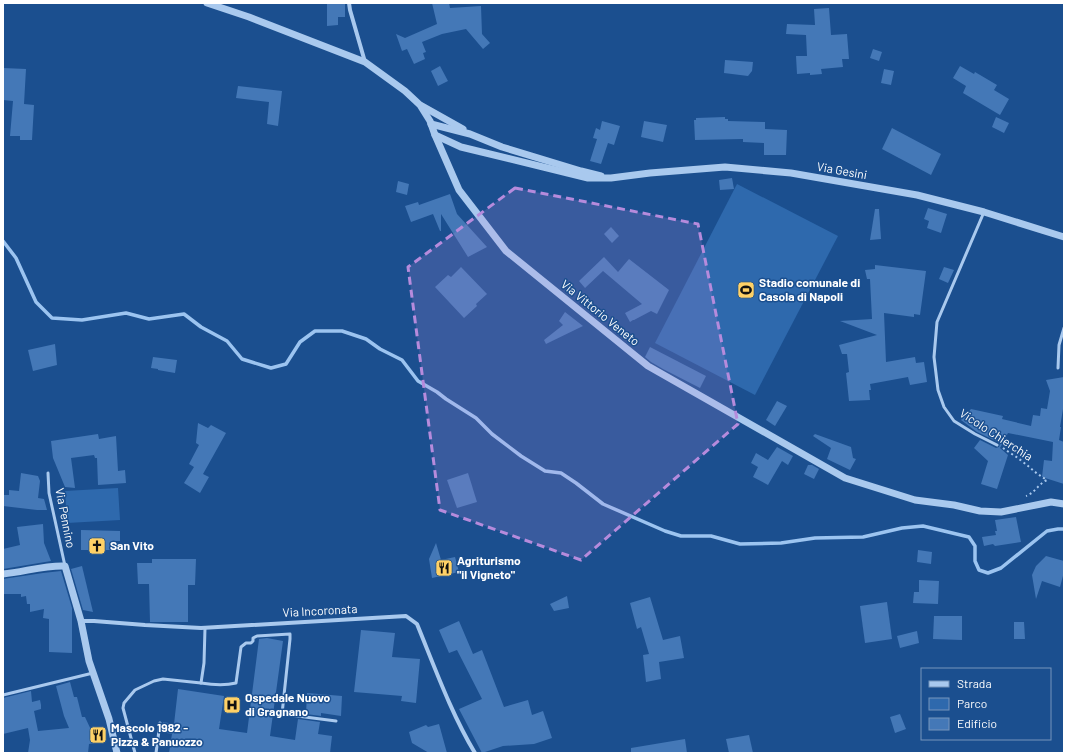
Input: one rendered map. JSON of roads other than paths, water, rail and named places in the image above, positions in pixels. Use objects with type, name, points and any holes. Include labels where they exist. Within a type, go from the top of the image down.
[{"type":"street","name":"Via Vittorio Veneto","points":[[207,3],[249,17],[365,62],[405,91],[420,105],[431,124],[459,190],[506,251],[648,366],[845,478],[915,500],[954,505],[980,511],[1001,512],[1051,502],[1064,504]]},
{"type":"street","points":[[349,3],[365,62]]},
{"type":"street","points":[[420,105],[470,134]]},
{"type":"street","points":[[431,124],[470,134],[502,147],[581,171],[611,178]]},
{"type":"street","points":[[435,135],[461,147],[552,170],[588,178],[611,178]]},
{"type":"street","name":"Via Gesini","points":[[611,178],[650,173],[725,167],[791,172],[917,195],[984,212],[1064,236]]},
{"type":"street","points":[[3,574],[54,566],[65,566],[89,661],[109,719],[117,753]]},
{"type":"street","name":"Via Incoronata","points":[[80,621],[205,628],[406,616],[417,624],[449,703],[475,753]]},
{"type":"lane","name":"Vicolo Chierchia","points":[[984,212],[937,322],[934,357],[938,390],[944,407],[954,421],[997,445]]},
{"type":"lane","points":[[1058,368],[1059,345],[1064,328]]},
{"type":"lane","name":"Via Pennino","points":[[48,473],[49,493],[65,566]]},
{"type":"lane","points":[[201,683],[204,663],[205,628]]},
{"type":"lane","points":[[135,753],[123,708],[124,704],[135,690],[154,681],[164,679],[215,685],[228,685],[236,683],[240,647],[246,643],[251,643],[253,638],[257,636],[290,634],[282,714],[336,721]]},
{"type":"lane","points":[[3,695],[93,673]]},
{"type":"lane","points":[[156,753],[160,723]]},
{"type":"waterway","points":[[3,241],[16,258],[36,302],[52,318],[82,320],[126,313],[149,319],[184,314],[201,327],[227,341],[242,359],[271,368],[286,364],[300,342],[315,331],[342,331],[366,339],[380,349],[402,360],[418,381],[476,418],[492,434],[521,456],[545,471],[561,473],[603,504],[665,531],[681,536],[711,536],[740,544],[781,543],[815,538],[863,537],[902,528],[923,526],[969,537],[975,546],[975,561],[979,570],[988,573],[1001,568],[1047,531],[1064,529]]},
{"type":"place","name":"Stadio comunale di Casola di Napoli","points":[[746,290]]},
{"type":"place","name":"San Vito","points":[[97,546]]},
{"type":"place","name":"Agriturismo \"il Vigneto\"","points":[[444,568]]},
{"type":"place","name":"Ospedale Nuovo di Gragnano","points":[[232,705]]},
{"type":"place","name":"Mascolo 1982 - Pizza & Panuozzo","points":[[98,735]]}]
